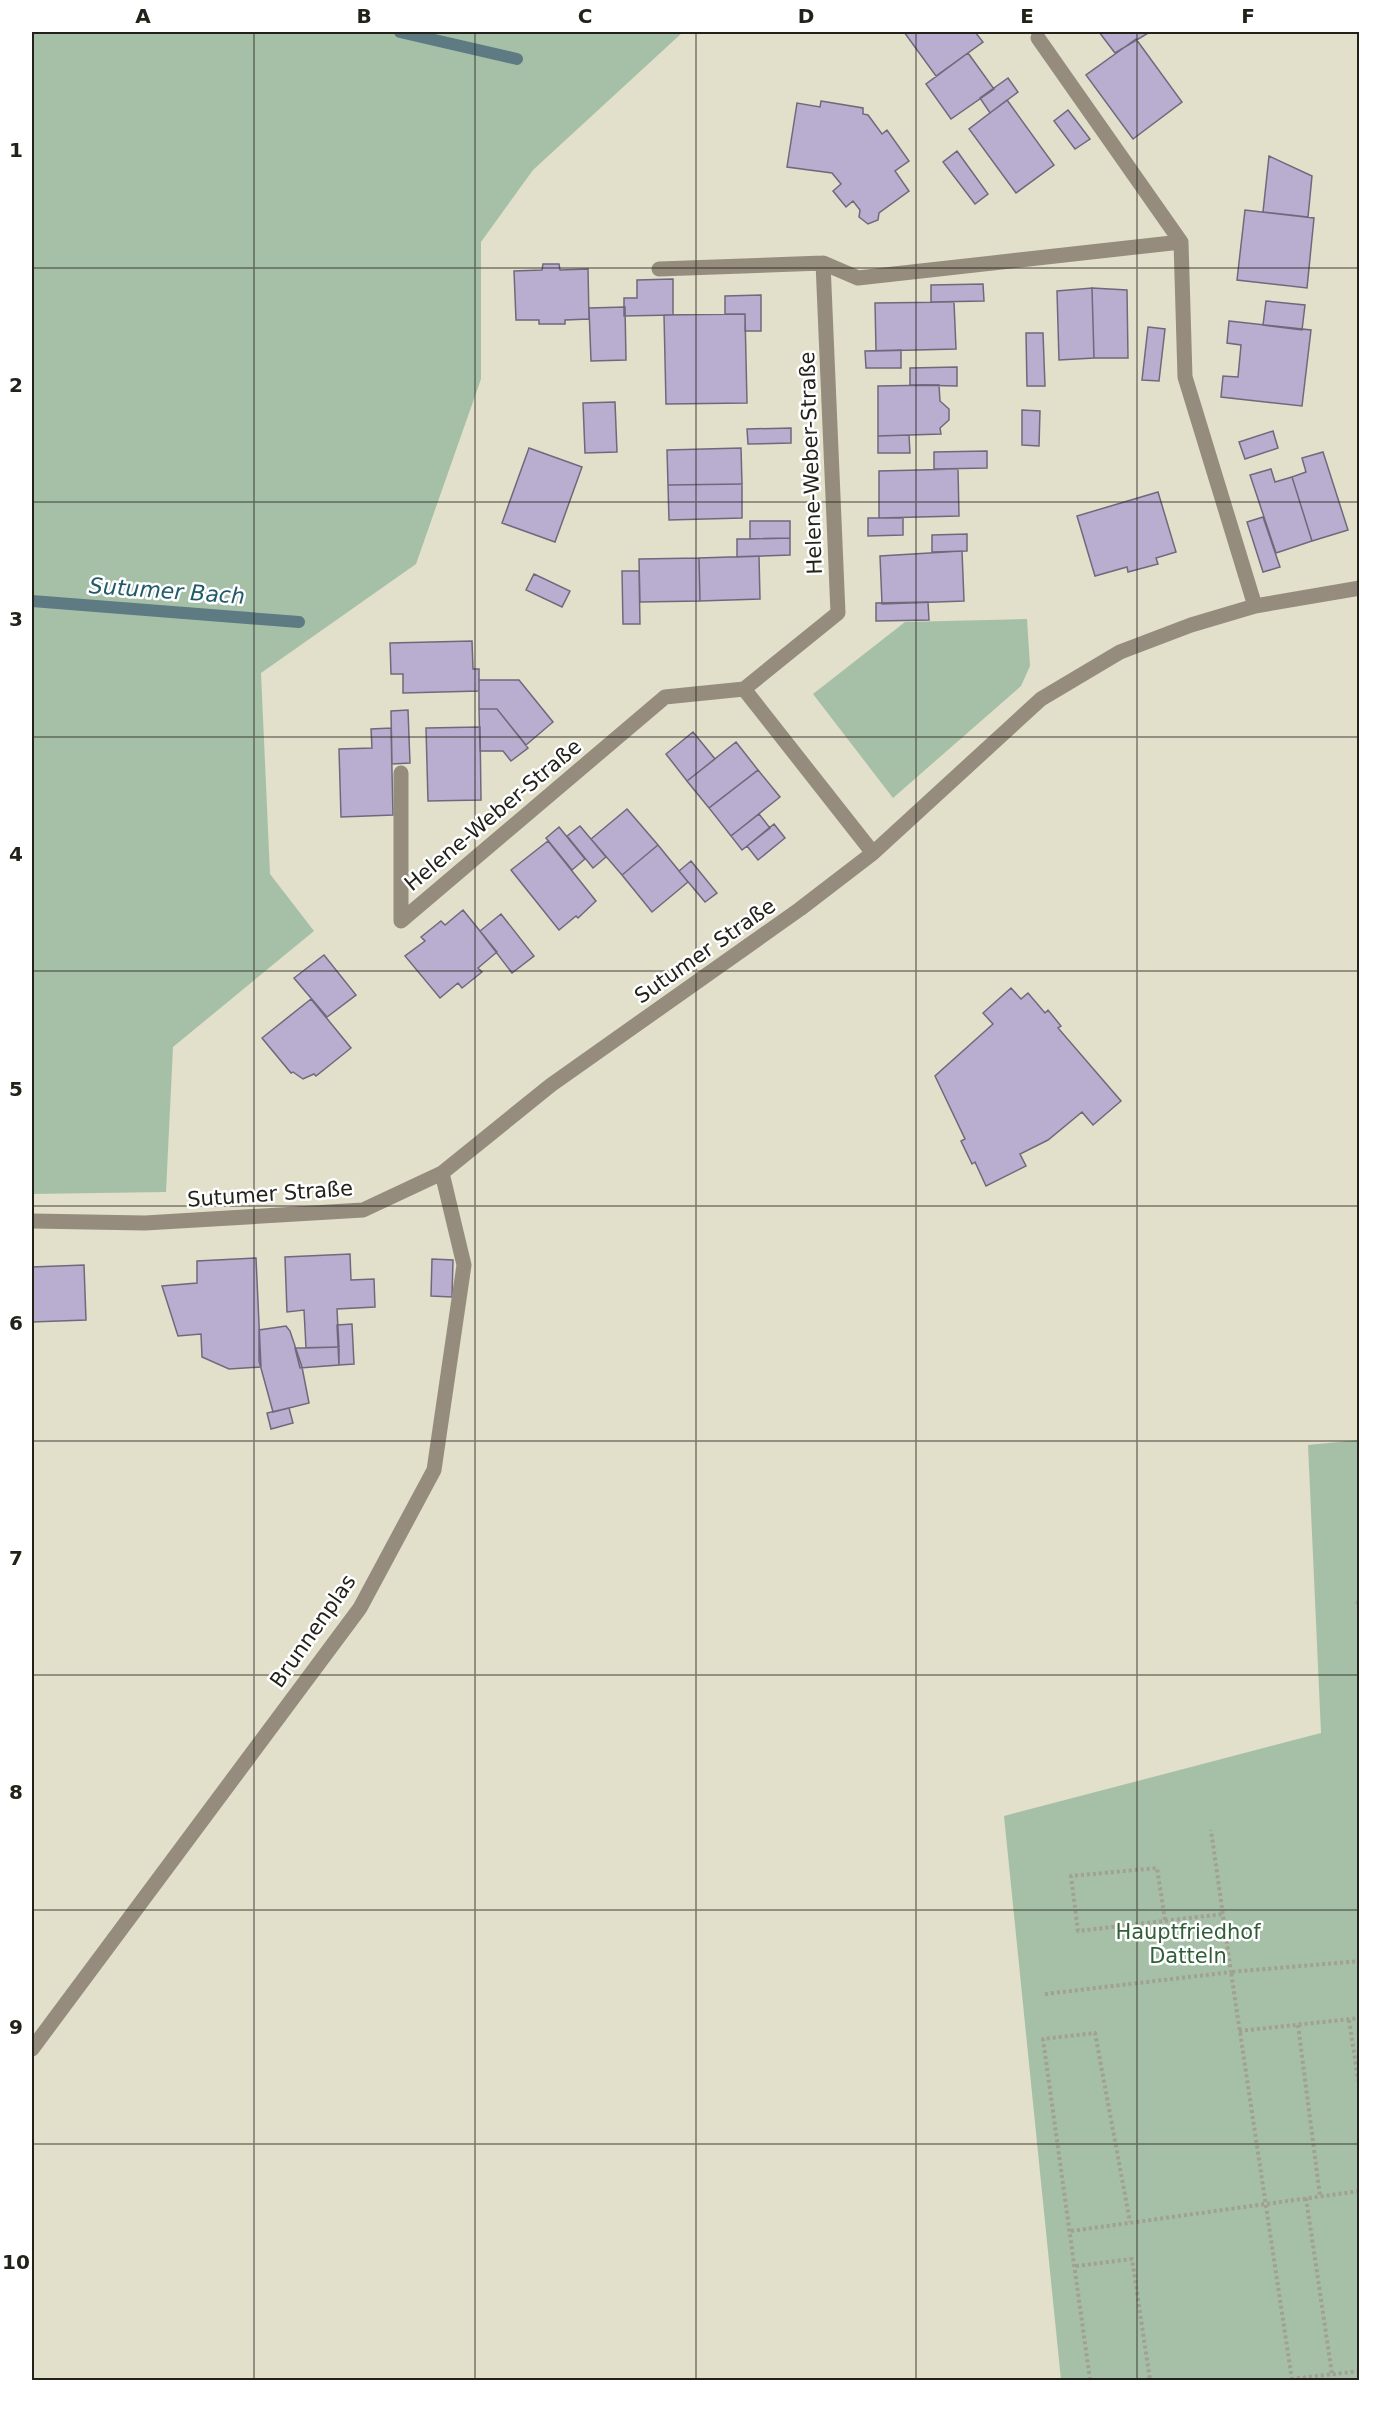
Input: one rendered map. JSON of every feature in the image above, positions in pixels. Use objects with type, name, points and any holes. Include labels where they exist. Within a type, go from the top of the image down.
[{"type":"street","points":[[1038,38],[1181,242],[1185,377],[1255,606]]},
{"type":"street","points":[[659,269],[823,263],[858,278],[1181,242]]},
{"type":"street","name":"Helene-Weber-Straße","points":[[401,772],[401,921],[665,697],[744,689],[838,613],[823,263]]},
{"type":"street","name":"Sutumer Straße","points":[[32,1221],[145,1223],[363,1210],[442,1173],[551,1084],[800,909],[873,853],[1041,699],[1120,652],[1191,625],[1255,606],[1359,588]]},
{"type":"street","points":[[744,689],[873,853]]},
{"type":"street","name":"Brunnenplas","points":[[32,2049],[360,1608],[434,1470],[464,1265],[442,1173]]},
{"type":"path","points":[[1359,1598],[1357,1598],[1359,1615]]},
{"type":"path","points":[[1211,1830],[1291,2380],[1359,2371]]},
{"type":"path","points":[[1165,1920],[1157,1868],[1071,1876],[1078,1931],[1223,1914]]},
{"type":"path","points":[[1045,1994],[1231,1972],[1359,1961]]},
{"type":"path","points":[[1239,2031],[1359,2018]]},
{"type":"path","points":[[1349,2020],[1359,2091]]},
{"type":"path","points":[[1298,2025],[1320,2196]]},
{"type":"path","points":[[1090,2380],[1043,2039],[1095,2033],[1130,2222]]},
{"type":"path","points":[[1071,2231],[1359,2192]]},
{"type":"path","points":[[1306,2198],[1332,2374]]},
{"type":"path","points":[[1076,2266],[1132,2259],[1150,2380]]},
{"type":"green space","points":[[32,32],[683,32],[533,170],[481,242],[481,379],[416,564],[261,673],[270,874],[314,931],[173,1047],[166,1192],[32,1194]]},
{"type":"green space","points":[[1027,619],[1030,666],[1021,686],[893,798],[813,694],[905,622]]},
{"type":"green space","name":"Hauptfriedhof Datteln","points":[[1359,1440],[1359,2380],[1061,2380],[1004,1816],[1321,1733],[1308,1445]]},
{"type":"building","points":[[904,32],[975,32],[983,42],[936,76]]},
{"type":"building","points":[[1099,32],[1150,32],[1115,53]]},
{"type":"building","points":[[1136,39],[1182,102],[1133,139],[1086,75]]},
{"type":"building","points":[[968,53],[994,89],[951,119],[926,84]]},
{"type":"building","points":[[1008,78],[1018,92],[990,113],[980,98]]},
{"type":"building","points":[[1007,100],[1054,165],[1016,193],[969,129]]},
{"type":"building","points":[[821,101],[863,108],[863,114],[868,115],[882,134],[887,130],[909,161],[895,171],[909,191],[879,213],[878,220],[868,224],[859,217],[860,210],[853,201],[846,207],[833,191],[841,184],[832,173],[787,167],[797,103],[820,107]]},
{"type":"building","points":[[1068,110],[1090,139],[1075,149],[1054,121]]},
{"type":"building","points":[[957,151],[988,194],[975,204],[943,162]]},
{"type":"building","points":[[1269,156],[1312,176],[1308,217],[1263,212]]},
{"type":"building","points":[[1245,210],[1314,218],[1307,288],[1237,280]]},
{"type":"building","points":[[543,264],[559,264],[560,270],[588,269],[589,319],[565,320],[565,324],[539,324],[539,320],[516,320],[514,271],[542,270]]},
{"type":"building","points":[[673,279],[673,315],[624,316],[624,298],[637,298],[637,280]]},
{"type":"building","points":[[983,284],[984,301],[931,302],[931,285]]},
{"type":"building","points":[[1092,288],[1127,290],[1128,358],[1094,358]]},
{"type":"building","points":[[1092,288],[1094,358],[1059,360],[1057,291]]},
{"type":"building","points":[[761,295],[761,331],[745,331],[745,314],[725,314],[725,296]]},
{"type":"building","points":[[1266,301],[1305,305],[1302,330],[1263,325]]},
{"type":"building","points":[[954,302],[956,349],[876,351],[875,303]]},
{"type":"building","points":[[625,307],[626,360],[591,361],[589,308]]},
{"type":"building","points":[[745,314],[747,403],[666,404],[664,315]]},
{"type":"building","points":[[1229,321],[1311,330],[1302,406],[1221,397],[1223,376],[1238,377],[1241,345],[1227,343]]},
{"type":"building","points":[[1148,327],[1165,329],[1159,381],[1142,380]]},
{"type":"building","points":[[1026,333],[1043,333],[1045,386],[1027,386]]},
{"type":"building","points":[[901,350],[901,368],[866,368],[865,351]]},
{"type":"building","points":[[957,367],[957,386],[910,385],[910,368]]},
{"type":"building","points":[[939,385],[940,401],[949,409],[949,420],[940,428],[941,434],[878,436],[878,386]]},
{"type":"building","points":[[615,402],[617,452],[585,453],[583,403]]},
{"type":"building","points":[[1022,410],[1040,411],[1039,446],[1022,445]]},
{"type":"building","points":[[791,428],[791,443],[748,444],[747,429]]},
{"type":"building","points":[[1273,431],[1278,448],[1245,459],[1239,442]]},
{"type":"building","points":[[909,435],[910,453],[878,453],[878,436]]},
{"type":"building","points":[[529,448],[582,467],[555,542],[502,523]]},
{"type":"building","points":[[741,448],[742,484],[668,485],[667,450]]},
{"type":"building","points":[[987,451],[987,468],[934,469],[934,452]]},
{"type":"building","points":[[1323,452],[1348,530],[1312,541],[1292,477],[1306,472],[1302,458]]},
{"type":"building","points":[[958,469],[959,516],[879,518],[879,471]]},
{"type":"building","points":[[1271,469],[1275,482],[1292,477],[1312,541],[1276,553],[1250,475]]},
{"type":"building","points":[[742,484],[742,518],[669,520],[668,485]]},
{"type":"building","points":[[1158,492],[1176,552],[1156,558],[1158,564],[1128,572],[1127,567],[1095,576],[1077,516]]},
{"type":"building","points":[[1263,517],[1280,567],[1263,572],[1247,522]]},
{"type":"building","points":[[868,518],[903,518],[903,535],[868,536]]},
{"type":"building","points":[[750,521],[790,521],[790,538],[750,539]]},
{"type":"building","points":[[967,534],[967,551],[932,552],[932,535]]},
{"type":"building","points":[[790,538],[790,555],[737,557],[737,539]]},
{"type":"building","points":[[962,551],[964,601],[882,604],[880,556]]},
{"type":"building","points":[[759,556],[760,599],[700,601],[699,558]]},
{"type":"building","points":[[699,558],[700,601],[640,602],[639,559]]},
{"type":"building","points":[[622,571],[639,571],[640,624],[623,624]]},
{"type":"building","points":[[534,574],[570,591],[562,607],[526,590]]},
{"type":"building","points":[[928,602],[929,620],[876,621],[876,603]]},
{"type":"building","points":[[472,641],[473,669],[479,669],[479,691],[403,693],[403,674],[391,674],[390,643]]},
{"type":"building","points":[[479,680],[519,680],[553,722],[526,745],[497,709],[479,709]]},
{"type":"building","points":[[479,709],[497,709],[528,748],[511,761],[503,751],[480,751]]},
{"type":"building","points":[[408,710],[410,763],[392,764],[391,711]]},
{"type":"building","points":[[480,727],[481,800],[428,801],[426,728]]},
{"type":"building","points":[[391,728],[393,815],[341,817],[339,749],[372,748],[371,729]]},
{"type":"building","points":[[693,732],[715,759],[687,781],[666,754]]},
{"type":"building","points":[[736,742],[758,770],[709,808],[687,781]]},
{"type":"building","points":[[758,770],[780,797],[731,836],[709,808]]},
{"type":"building","points":[[627,809],[658,845],[622,875],[591,839]]},
{"type":"building","points":[[759,814],[770,828],[742,850],[731,836]]},
{"type":"building","points":[[774,824],[785,838],[758,860],[747,846]]},
{"type":"building","points":[[580,826],[606,857],[593,868],[567,836]]},
{"type":"building","points":[[559,827],[585,859],[572,870],[546,838]]},
{"type":"building","points":[[548,841],[596,901],[578,918],[576,916],[559,930],[511,870]]},
{"type":"building","points":[[658,845],[688,882],[652,912],[622,875]]},
{"type":"building","points":[[691,861],[717,893],[705,902],[679,871]]},
{"type":"building","points":[[463,910],[497,952],[478,968],[482,972],[462,988],[458,983],[440,998],[405,956],[425,941],[421,937],[441,921],[445,925]]},
{"type":"building","points":[[501,914],[534,956],[512,973],[480,931]]},
{"type":"building","points":[[324,955],[356,995],[327,1017],[294,978]]},
{"type":"building","points":[[1011,988],[1021,999],[1028,993],[1045,1013],[1048,1010],[1061,1026],[1058,1028],[1121,1101],[1093,1125],[1082,1112],[1048,1140],[1020,1154],[1026,1166],[986,1186],[975,1162],[972,1164],[961,1141],[965,1139],[935,1076],[993,1024],[983,1013]]},
{"type":"building","points":[[311,999],[351,1048],[316,1076],[314,1074],[303,1079],[291,1073],[262,1038]]},
{"type":"building","points":[[350,1254],[351,1280],[374,1279],[375,1307],[337,1309],[339,1347],[306,1348],[304,1310],[287,1312],[285,1257]]},
{"type":"building","points":[[256,1258],[261,1367],[229,1369],[202,1357],[201,1334],[178,1336],[162,1286],[197,1283],[197,1261]]},
{"type":"building","points":[[432,1259],[453,1260],[452,1297],[431,1296]]},
{"type":"building","points":[[84,1265],[86,1320],[32,1322],[32,1267]]},
{"type":"building","points":[[352,1324],[354,1364],[339,1365],[337,1325]]},
{"type":"building","points":[[286,1326],[290,1331],[302,1367],[309,1403],[273,1412],[259,1361],[259,1330]]},
{"type":"building","points":[[339,1347],[339,1365],[300,1368],[295,1348]]},
{"type":"building","points":[[289,1408],[293,1423],[271,1429],[267,1413]]},
{"type":"waterway","points":[[400,32],[517,59]]},
{"type":"waterway","name":"Sutumer Bach","points":[[32,601],[299,622]]}]
